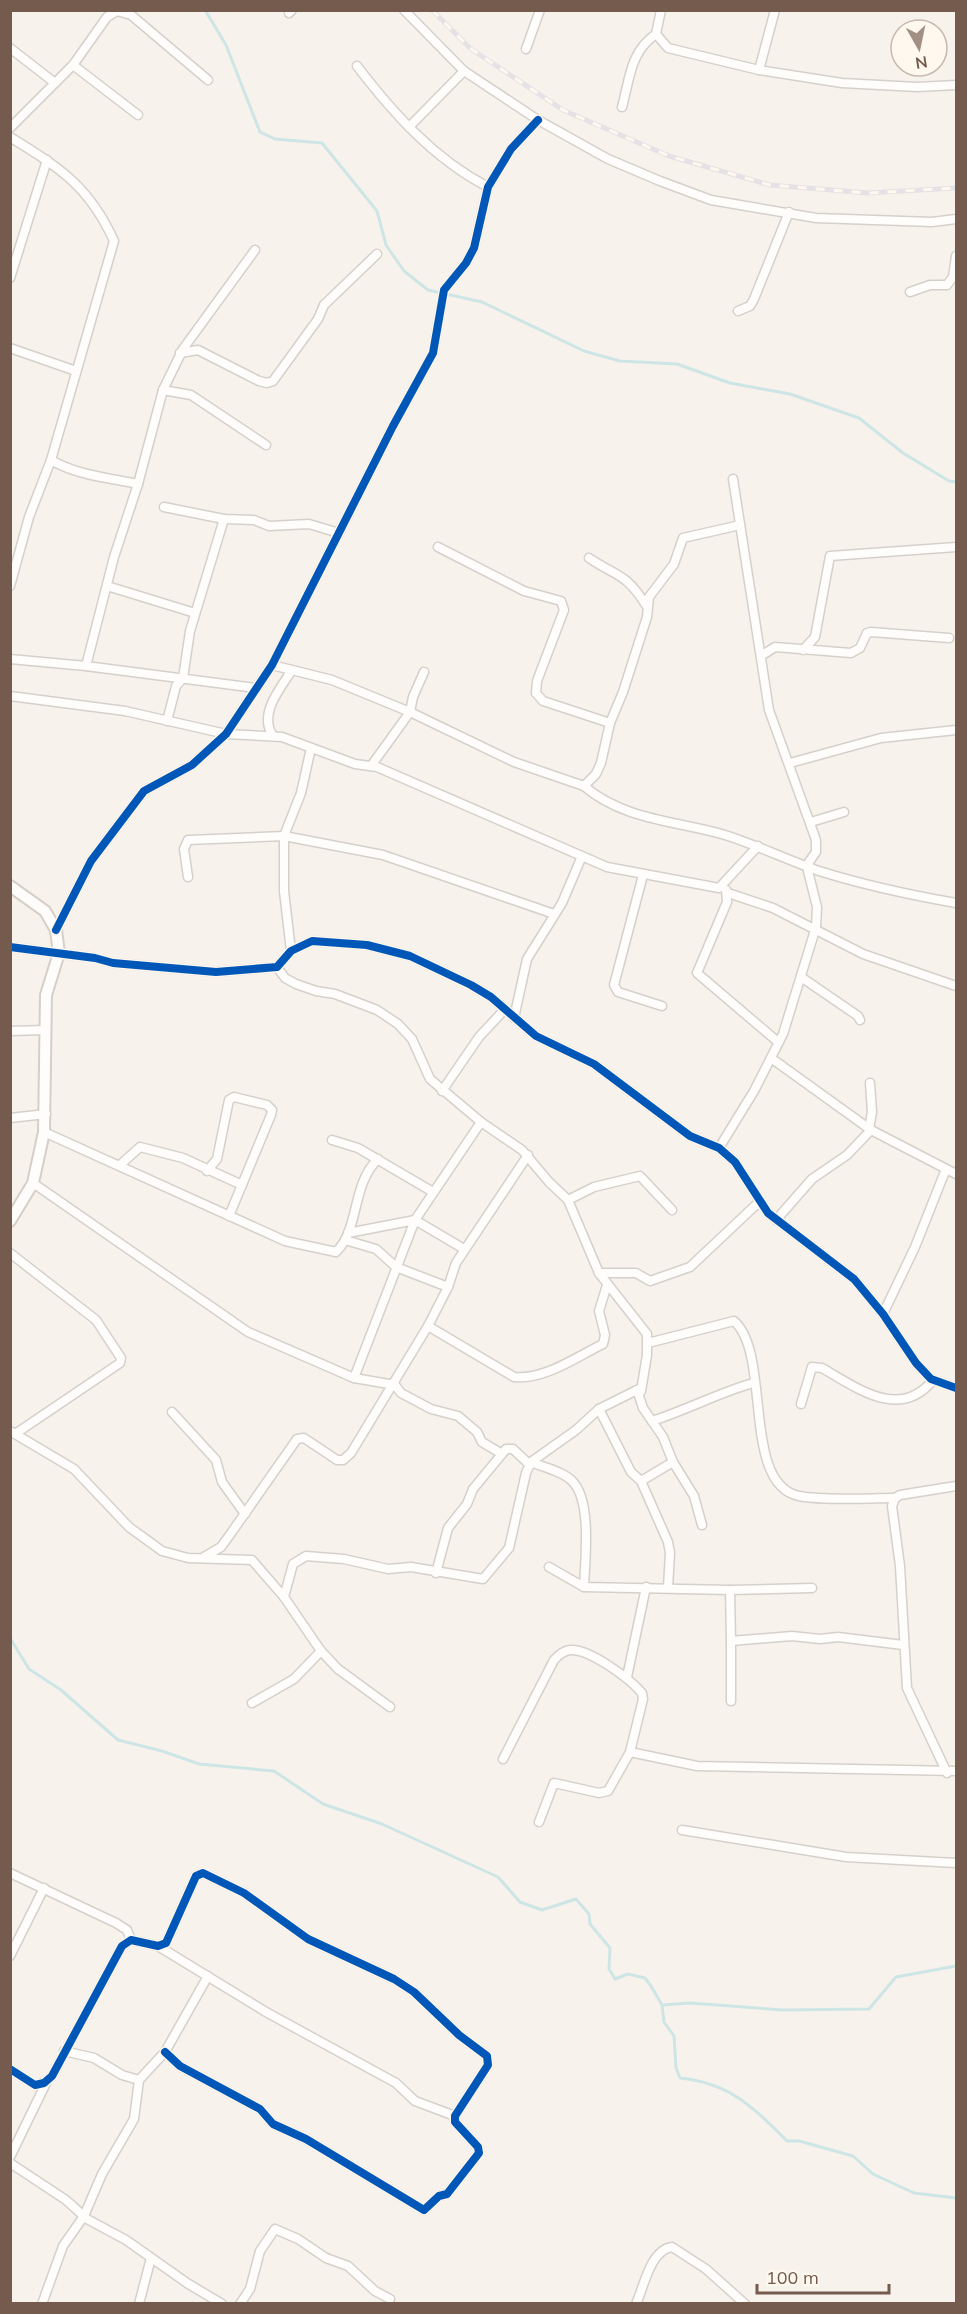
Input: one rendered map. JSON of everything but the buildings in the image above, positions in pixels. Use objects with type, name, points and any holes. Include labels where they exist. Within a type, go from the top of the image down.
[{"type":"street","points":[[404,10],[464,71],[538,120],[609,159],[691,192],[721,201],[837,220],[952,220],[957,228]]},
{"type":"street","points":[[526,50],[540,10]]},
{"type":"street","points":[[622,107],[636,53],[642,44],[656,34],[661,10]]},
{"type":"street","points":[[759,70],[776,10]]},
{"type":"street","points":[[10,128],[73,65],[106,17],[117,11],[125,11],[208,80]]},
{"type":"street","points":[[656,34],[669,48],[759,70],[842,83],[917,87],[957,85]]},
{"type":"street","points":[[10,48],[55,83]]},
{"type":"street","points":[[73,65],[138,115]]},
{"type":"street","points":[[357,66],[382,99],[409,127],[449,163],[488,187]]},
{"type":"street","points":[[409,127],[464,71]]},
{"type":"street","points":[[56,930],[91,861],[144,791],[192,765],[226,734],[272,665],[433,353],[446,287],[466,263],[474,248],[488,187],[511,149],[538,120]]},
{"type":"street","points":[[10,137],[47,160],[80,186],[114,241],[51,460],[29,517],[10,586]]},
{"type":"street","points":[[10,278],[47,160]]},
{"type":"street","points":[[738,311],[750,306],[754,299],[789,212]]},
{"type":"street","points":[[86,666],[106,586],[138,484],[163,390],[180,353],[255,250]]},
{"type":"street","points":[[180,353],[198,350],[259,381],[267,383],[273,381],[318,319],[324,305],[377,254]]},
{"type":"street","points":[[910,292],[930,285],[947,285],[953,277],[957,256]]},
{"type":"street","points":[[10,348],[76,371]]},
{"type":"street","points":[[163,390],[190,395],[266,445]]},
{"type":"street","points":[[51,460],[85,472],[138,484]]},
{"type":"street","points":[[719,1148],[771,1059],[778,1042],[801,977],[814,931],[817,907],[808,867],[817,847],[811,822],[790,762],[769,710],[733,479]]},
{"type":"street","points":[[164,507],[224,519],[254,520],[269,526],[309,524],[339,533]]},
{"type":"street","points":[[167,721],[176,686],[183,678],[195,613],[224,519]]},
{"type":"street","points":[[584,786],[596,774],[601,763],[610,723],[644,628],[647,617],[646,605],[652,590],[674,564],[682,538],[740,525]]},
{"type":"street","points":[[438,547],[524,591],[561,601],[564,610],[537,681],[536,693],[543,701],[610,723]]},
{"type":"street","points":[[803,650],[815,637],[830,556],[957,547]]},
{"type":"street","points":[[589,558],[620,574],[633,586],[646,605]]},
{"type":"street","points":[[106,586],[195,613]]},
{"type":"street","points":[[761,656],[775,647],[851,653],[860,648],[867,633],[871,632],[949,638]]},
{"type":"street","points":[[10,659],[86,666],[256,688]]},
{"type":"street","points":[[272,665],[332,680],[410,712],[514,762],[584,786],[604,801],[627,812],[724,835],[758,846],[808,867],[889,891],[957,903]]},
{"type":"street","points":[[273,736],[267,728],[267,715],[292,670]]},
{"type":"street","points":[[371,766],[410,712],[424,672]]},
{"type":"street","points":[[10,696],[125,711],[226,734],[273,736],[355,764],[371,766],[607,867],[727,890],[728,893],[772,908],[863,954],[957,986]]},
{"type":"street","points":[[790,762],[881,738],[957,730]]},
{"type":"street","points":[[291,951],[284,891],[284,836],[301,793],[311,748]]},
{"type":"street","points":[[811,822],[844,812]]},
{"type":"street","points":[[188,877],[184,849],[188,840],[284,836],[383,855],[554,914]]},
{"type":"street","points":[[719,888],[758,846]]},
{"type":"street","points":[[514,1018],[527,959],[562,903],[582,856]]},
{"type":"street","points":[[643,875],[614,985],[618,992],[662,1006]]},
{"type":"street","points":[[10,886],[45,912],[56,930],[58,953],[46,995],[44,1132],[33,1183],[10,1221]]},
{"type":"street","points":[[728,893],[697,973],[778,1042]]},
{"type":"street","points":[[10,947],[113,963],[216,972],[277,967],[291,951],[312,941],[324,940],[390,950],[451,973],[505,1009],[545,1041],[594,1064],[690,1136],[719,1148],[735,1162],[759,1202],[776,1220],[845,1271],[883,1314],[916,1363],[933,1380],[957,1388]]},
{"type":"street","points":[[277,967],[285,978],[296,984],[316,992],[335,993],[377,1010],[398,1024],[412,1039],[426,1072],[441,1091],[528,1155],[549,1182],[568,1200],[599,1273],[641,1325],[648,1343],[641,1391],[636,1390],[599,1409],[576,1430],[531,1463],[526,1473],[509,1548],[489,1575],[483,1579],[436,1573],[411,1567],[388,1569],[344,1559],[306,1556],[293,1564],[284,1597]]},
{"type":"street","points":[[801,977],[841,1003],[860,1020]]},
{"type":"street","points":[[441,1091],[479,1037],[505,1009]]},
{"type":"street","points":[[10,1031],[45,1030]]},
{"type":"street","points":[[771,1059],[870,1129],[957,1174]]},
{"type":"street","points":[[776,1220],[812,1179],[843,1158],[870,1129],[872,1112],[870,1083]]},
{"type":"street","points":[[207,1171],[217,1159],[230,1100],[234,1097],[267,1105],[272,1110],[271,1115],[229,1216]]},
{"type":"street","points":[[10,1118],[46,1114]]},
{"type":"street","points":[[354,1378],[415,1220],[481,1122]]},
{"type":"street","points":[[44,1132],[285,1241],[328,1252],[336,1252],[346,1236],[364,1177],[378,1159]]},
{"type":"street","points":[[332,1140],[346,1143],[378,1159],[433,1192]]},
{"type":"street","points":[[120,1165],[140,1148],[183,1158],[207,1171],[242,1185]]},
{"type":"street","points":[[203,1557],[221,1547],[297,1440],[304,1438],[337,1460],[343,1460],[351,1453],[395,1385],[428,1326],[464,1249],[528,1155]]},
{"type":"street","points":[[883,1314],[911,1257],[946,1169]]},
{"type":"street","points":[[568,1200],[594,1187],[640,1176],[672,1210]]},
{"type":"street","points":[[33,1183],[248,1332],[354,1378],[395,1385],[401,1393],[431,1409],[459,1416],[477,1432],[482,1442],[502,1454]]},
{"type":"street","points":[[599,1273],[633,1272],[655,1280],[690,1267],[759,1202]]},
{"type":"street","points":[[346,1236],[415,1220],[464,1249]]},
{"type":"street","points":[[346,1236],[376,1250],[396,1267],[448,1287]]},
{"type":"street","points":[[10,1253],[96,1320],[121,1358],[120,1363],[13,1433],[74,1468],[129,1527],[162,1551],[188,1558],[252,1560],[284,1597],[321,1651],[338,1669],[390,1707]]},
{"type":"street","points":[[428,1326],[514,1377],[525,1378],[544,1374],[603,1344],[605,1335],[599,1311],[607,1285]]},
{"type":"street","points":[[648,1343],[734,1321],[744,1331],[753,1361],[753,1383],[768,1462],[776,1482],[800,1496],[895,1498],[957,1486]]},
{"type":"street","points":[[801,1404],[812,1366],[822,1368],[890,1401],[915,1395],[926,1389],[933,1380]]},
{"type":"street","points":[[652,1420],[684,1411],[724,1392],[753,1383]]},
{"type":"street","points":[[636,1390],[668,1446],[673,1462],[694,1496],[702,1525]]},
{"type":"street","points":[[599,1409],[631,1472],[641,1481],[668,1542],[670,1553],[668,1587]]},
{"type":"street","points":[[172,1412],[216,1460],[222,1482],[245,1514]]},
{"type":"street","points":[[436,1573],[448,1528],[467,1504],[473,1489],[506,1449],[513,1449],[531,1463],[573,1480],[578,1490],[587,1525],[584,1587]]},
{"type":"street","points":[[641,1481],[673,1462]]},
{"type":"street","points":[[895,1498],[892,1506],[900,1566],[907,1688],[946,1773]]},
{"type":"street","points":[[549,1567],[584,1587],[730,1590],[812,1588]]},
{"type":"street","points":[[627,1677],[646,1587]]},
{"type":"street","points":[[730,1590],[731,1701]]},
{"type":"street","points":[[731,1641],[792,1636],[820,1639],[838,1637],[903,1645]]},
{"type":"street","points":[[503,1759],[554,1660],[562,1652],[574,1650],[581,1652],[627,1677],[643,1696],[630,1752],[605,1793],[554,1783],[539,1822]]},
{"type":"street","points":[[252,1702],[294,1679],[321,1651]]},
{"type":"street","points":[[630,1752],[697,1766],[946,1773],[957,1771]]},
{"type":"street","points":[[682,1830],[846,1857],[957,1863]]},
{"type":"street","points":[[10,1873],[128,1930],[131,1940]]},
{"type":"street","points":[[158,1946],[170,1938],[199,1874],[214,1876],[244,1893],[308,1939],[394,1979],[414,1992],[454,2030],[487,2056],[488,2065],[454,2116],[455,2122],[478,2147],[479,2153],[447,2194],[439,2196],[424,2210],[306,2139],[273,2124],[260,2109],[209,2080],[196,2076],[180,2066],[165,2052]]},
{"type":"street","points":[[10,1956],[44,1888]]},
{"type":"street","points":[[10,2157],[47,2080],[122,1946],[131,1940],[158,1946],[349,2059],[396,2083],[415,2101],[454,2116]]},
{"type":"street","points":[[42,2304],[63,2246],[84,2216],[102,2174],[134,2119],[139,2080],[165,2052],[208,1976]]},
{"type":"street","points":[[64,2051],[94,2058],[122,2075],[139,2080]]},
{"type":"street","points":[[10,2069],[35,2085],[47,2080]]},
{"type":"street","points":[[10,2163],[39,2179],[84,2216],[222,2304]]},
{"type":"street","points":[[240,2304],[250,2289],[260,2251],[275,2229],[298,2239],[326,2258],[348,2266],[375,2290],[390,2299]]},
{"type":"street","points":[[636,2304],[644,2280],[658,2256],[672,2247],[706,2269],[745,2304]]},
{"type":"street","points":[[139,2304],[151,2258]]},
{"type":"waterway","points":[[205,10],[226,45],[260,132],[275,139],[322,143],[377,211],[386,245],[404,271],[428,290],[482,302],[584,351],[620,361],[677,364],[730,383],[790,394],[859,418],[903,453],[949,481],[956,482]]},
{"type":"waterway","points":[[10,1638],[29,1669],[61,1690],[118,1740],[162,1751],[199,1764],[274,1771],[323,1804],[382,1824],[498,1877],[520,1902],[542,1910],[576,1899],[589,1914],[590,1924],[610,1948],[609,1969],[615,1979],[628,1974],[645,1978],[651,1986],[662,2005],[664,2022],[674,2036],[676,2068],[680,2078],[713,2085],[727,2091],[751,2107],[787,2141],[799,2141],[853,2156],[873,2174],[914,2193],[956,2198]]},
{"type":"waterway","points":[[663,2005],[690,2003],[783,2010],[869,2009],[896,1977],[956,1966]]},
{"type":"railway","points":[[432,10],[471,49],[563,110],[669,156],[770,185],[868,193],[956,188]]},
{"type":"cycle path","points":[[56,930],[91,861],[144,791],[192,765],[226,734],[272,665],[393,426],[433,353],[444,290],[466,263],[474,248],[488,187],[511,149],[538,120]]},
{"type":"cycle path","points":[[10,947],[95,958],[113,963],[216,972],[277,967],[291,951],[312,941],[367,945],[410,956],[491,997],[536,1036],[594,1064],[690,1136],[719,1148],[735,1162],[768,1213],[854,1279],[883,1314],[916,1363],[931,1379],[956,1388]]},
{"type":"cycle path","points":[[10,2069],[35,2085],[44,2083],[52,2076],[122,1946],[131,1940],[158,1946],[166,1943],[196,1876],[203,1873],[244,1893],[308,1939],[394,1979],[414,1992],[459,2035],[487,2056],[488,2065],[455,2116],[455,2122],[478,2147],[479,2153],[447,2194],[439,2196],[424,2210],[306,2139],[273,2124],[260,2109],[180,2066],[165,2052]]}]
